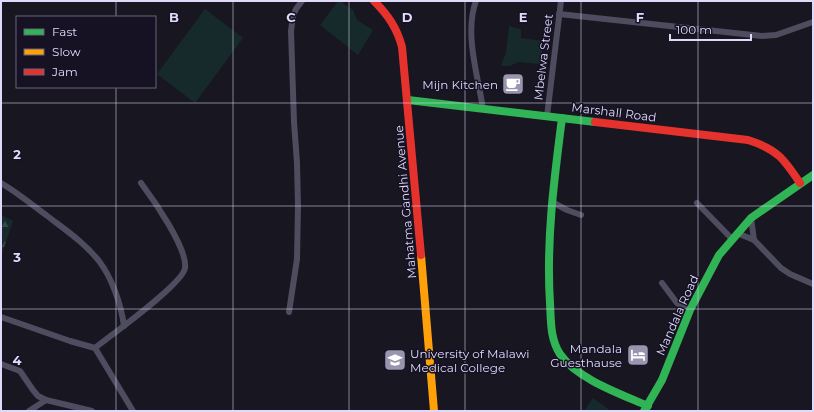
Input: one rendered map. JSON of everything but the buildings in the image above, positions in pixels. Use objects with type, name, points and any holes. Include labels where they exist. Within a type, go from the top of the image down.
[{"type":"street","points":[[289,312],[297,259],[298,206],[292,31],[293,16],[302,1]]},
{"type":"street","name":"Mahatma Gandhi Avenue","points":[[374,1],[394,21],[402,46],[408,100],[434,411]]},
{"type":"street","points":[[476,1],[472,18],[472,35],[483,109]]},
{"type":"street","name":"Mbelwa Street","points":[[547,116],[561,1]]},
{"type":"street","points":[[559,14],[762,36],[776,35],[813,22]]},
{"type":"street","name":"Marshall Road","points":[[408,100],[748,140],[768,147],[777,153],[788,165],[800,183]]},
{"type":"street","points":[[562,118],[552,202],[548,261],[552,329],[555,346],[562,358],[573,367],[646,408]]},
{"type":"street","name":"Mandala Road","points":[[646,408],[662,380],[690,310],[719,255],[751,218],[813,175]]},
{"type":"street","points":[[1,183],[78,240],[100,262],[114,289],[124,326]]},
{"type":"street","points":[[94,348],[149,305],[179,279],[185,270],[184,257],[174,235],[164,216],[141,183]]},
{"type":"street","points":[[552,202],[581,215]]},
{"type":"street","points":[[697,203],[734,236],[754,240],[781,268],[790,274],[813,284]]},
{"type":"street","points":[[751,218],[754,240]]},
{"type":"street","points":[[662,283],[677,303],[690,310]]},
{"type":"street","points":[[1,317],[94,348],[132,411]]},
{"type":"street","points":[[1,364],[20,370],[38,396],[46,400],[92,411]]},
{"type":"street","points":[[29,411],[46,400]]},
{"type":"green space","points":[[338,1],[353,10],[357,20],[373,30],[358,55],[320,25]]},
{"type":"green space","points":[[205,9],[243,38],[195,103],[157,74]]},
{"type":"green space","points":[[509,26],[521,29],[521,38],[544,41],[540,64],[518,62],[510,66],[501,66],[506,52]]},
{"type":"green space","points":[[1,215],[13,221],[1,256]]},
{"type":"green space","points":[[593,398],[611,411],[584,411]]},
{"type":"traffic: fast","points":[[408,100],[595,122]]},
{"type":"traffic: fast","points":[[562,118],[554,187],[549,257],[551,323],[554,342],[560,354],[577,371],[600,385],[648,406]]},
{"type":"traffic: fast","points":[[644,411],[662,380],[690,310],[719,255],[751,218],[813,175]]},
{"type":"traffic: slow","points":[[421,255],[434,411]]},
{"type":"traffic: jam","points":[[374,1],[384,11],[391,22],[402,47],[421,255]]},
{"type":"traffic: jam","points":[[595,122],[748,140],[758,143],[773,151],[784,161],[800,183]]},
{"type":"place","name":"Mijn Kitchen","points":[[513,84]]},
{"type":"place","name":"Mandala Guesthause","points":[[638,355]]},
{"type":"place","name":"University of Malawi Medical College","points":[[395,360]]}]
